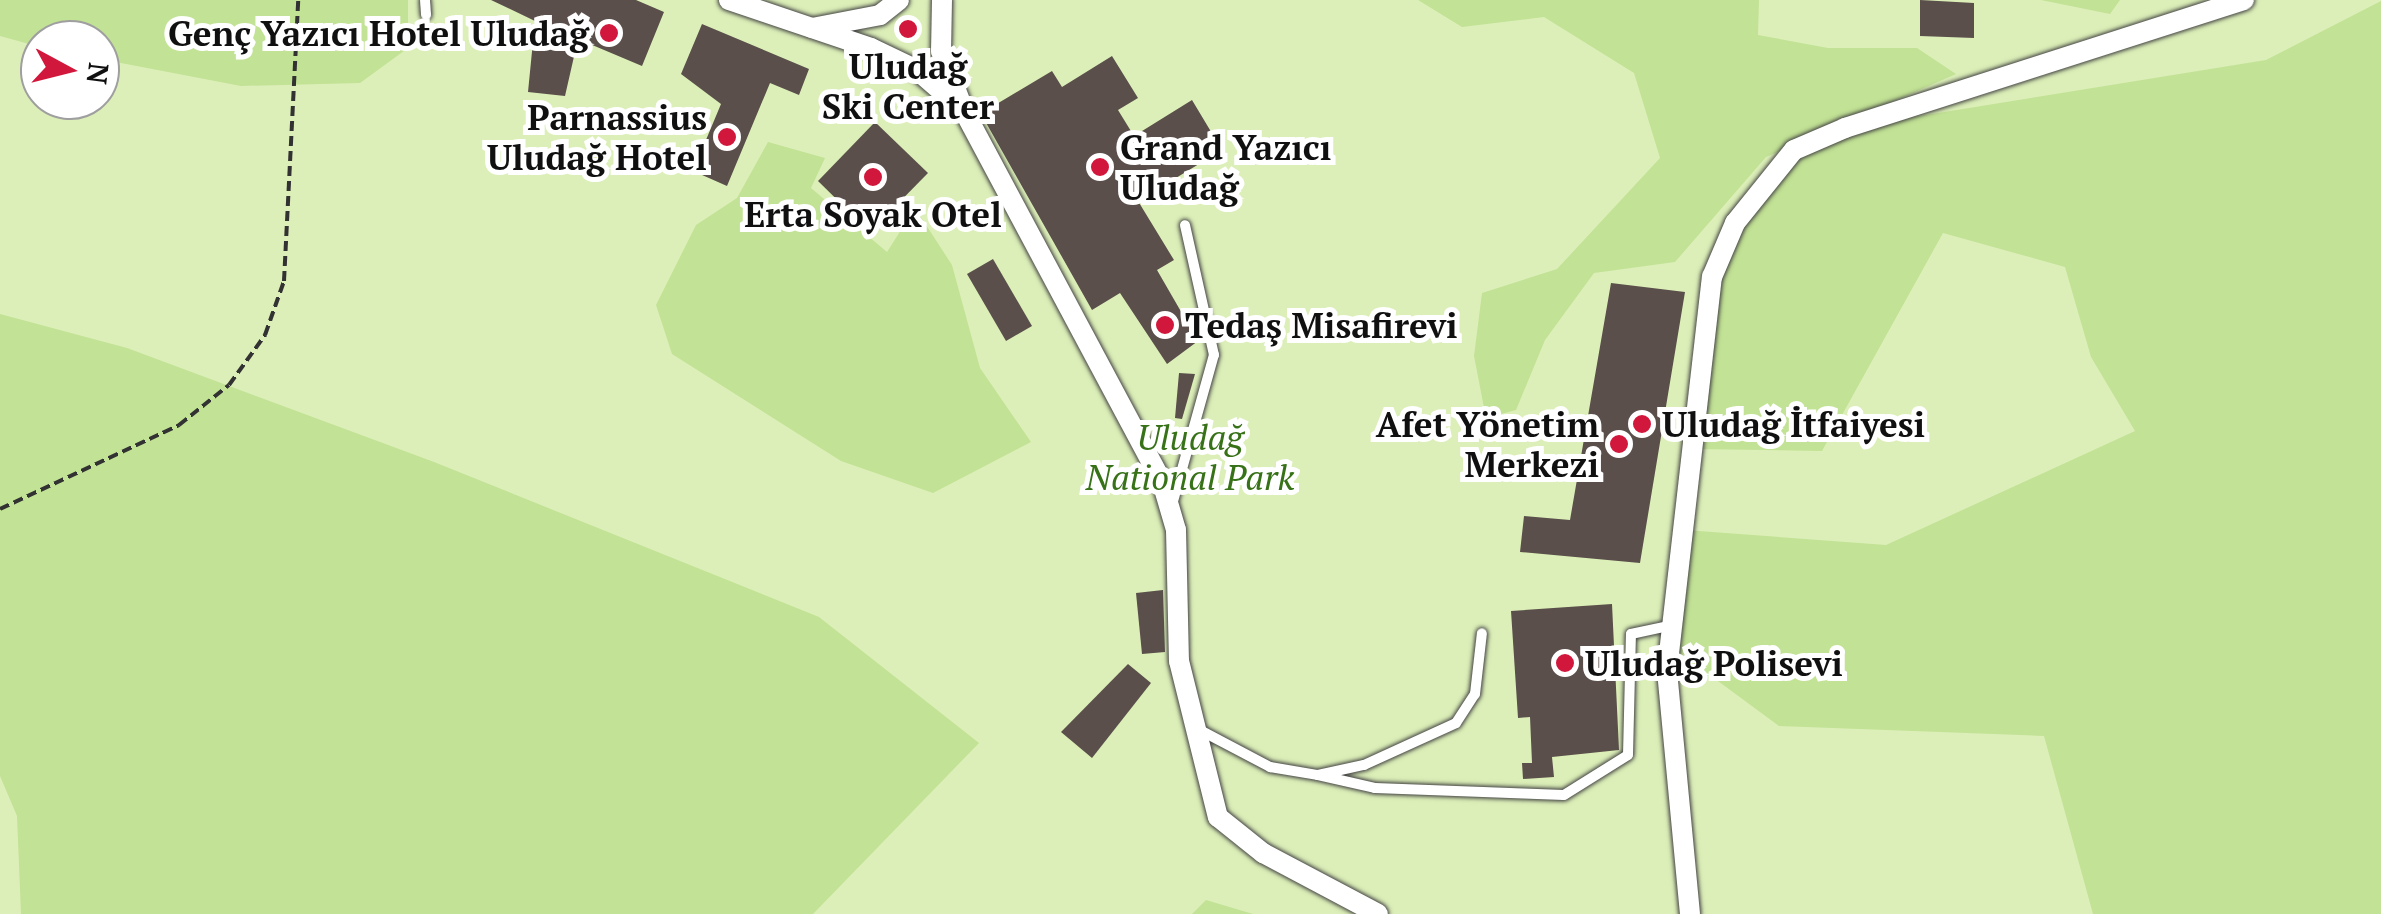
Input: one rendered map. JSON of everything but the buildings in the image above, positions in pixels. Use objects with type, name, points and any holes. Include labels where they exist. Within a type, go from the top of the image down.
[{"type":"street","points":[[729,0],[917,70],[964,111]]},
{"type":"street","points":[[805,30],[880,15],[899,0]]},
{"type":"street","points":[[942,0],[941,50],[964,111],[1171,511],[1191,726],[1218,817],[1262,853],[1378,914]]},
{"type":"street","points":[[1690,914],[1670,626],[1712,277],[1735,223],[1781,165],[1852,124],[2244,0]]},
{"type":"lane","points":[[425,0],[426,15]]},
{"type":"lane","points":[[1171,511],[1214,356],[1185,225]]},
{"type":"lane","points":[[1191,726],[1270,767],[1375,788],[1564,795],[1628,755],[1631,634],[1670,626]]},
{"type":"lane","points":[[1318,775],[1364,766],[1456,723],[1475,694],[1482,634]]},
{"type":"path","points":[[0,508],[179,425],[228,386],[265,335],[284,282],[298,0]]},
{"type":"green space","name":"Uludağ National Park","points":[[0,0],[2381,0],[2381,914],[0,914]]},
{"type":"green space","points":[[0,0],[408,0],[408,48],[360,83],[241,86],[120,63],[120,20],[20,20],[20,42],[0,36]]},
{"type":"green space","points":[[1418,0],[1759,0],[1758,35],[1828,48],[1917,48],[1956,74],[1766,157],[1675,262],[1594,273],[1545,340],[1516,410],[1486,418],[1474,356],[1482,293],[1557,269],[1660,158],[1634,73],[1544,17],[1462,27]]},
{"type":"green space","points":[[2041,0],[2120,0],[2110,14]]},
{"type":"green space","points":[[2381,1],[2381,914],[2093,914],[2044,736],[1779,726],[1669,645],[1685,530],[1886,545],[2135,431],[2091,357],[2065,267],[1943,233],[1822,451],[1695,449],[1712,277],[1768,179],[1845,128],[2266,60]]},
{"type":"green space","points":[[768,142],[825,158],[811,188],[887,252],[915,208],[952,265],[980,368],[1031,442],[933,493],[841,461],[672,354],[656,305],[696,225],[737,198]]},
{"type":"green space","points":[[0,314],[127,348],[434,462],[819,617],[979,743],[813,914],[21,914],[17,816],[0,776]]},
{"type":"green space","points":[[1206,900],[1253,914],[1192,914]]},
{"type":"place","name":"Uludağ Ski Center","points":[[908,29]]},
{"type":"place","name":"Genç Yazıcı Hotel Uludağ","points":[[609,33]]},
{"type":"place","name":"Parnassius Uludağ Hotel","points":[[727,137]]},
{"type":"place","name":"Grand Yazıcı Uludağ","points":[[1100,167]]},
{"type":"place","name":"Erta Soyak Otel","points":[[873,177]]},
{"type":"place","name":"Tedaş Misafirevi","points":[[1165,325]]},
{"type":"place","name":"Uludağ İtfaiyesi","points":[[1642,424]]},
{"type":"place","name":"Afet Yönetim Merkezi","points":[[1619,444]]},
{"type":"place","name":"Uludağ Polisevi","points":[[1565,663]]}]
